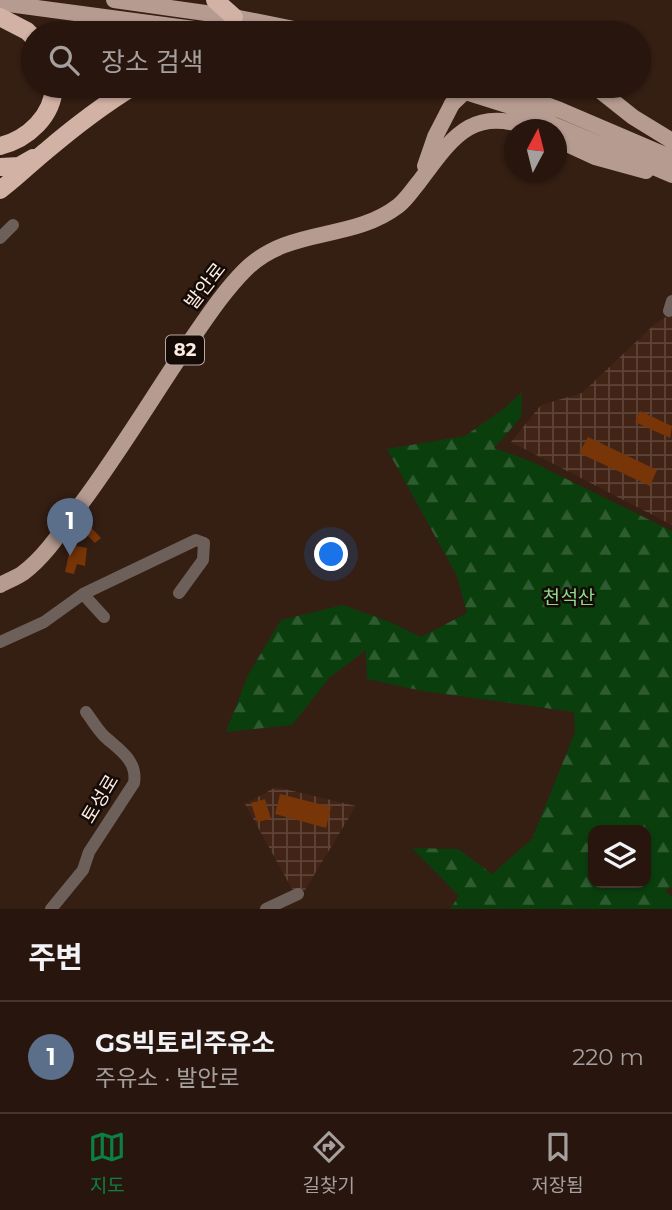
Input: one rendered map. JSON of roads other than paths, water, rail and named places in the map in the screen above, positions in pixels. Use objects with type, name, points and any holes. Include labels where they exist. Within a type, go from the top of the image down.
[{"type":"highway","points":[[215,0],[234,17]]},
{"type":"highway","points":[[0,17],[21,28]]},
{"type":"highway","points":[[0,146],[14,142],[35,127],[52,98]]},
{"type":"highway","points":[[0,190],[114,98]]},
{"type":"highway","points":[[0,167],[19,166],[44,152]]},
{"type":"main road","points":[[114,0],[254,21]]},
{"type":"main road","points":[[0,3],[134,21]]},
{"type":"main road","name":"82","points":[[419,181],[435,137],[452,104],[458,98]]},
{"type":"main road","points":[[485,98],[672,175]]},
{"type":"main road","points":[[528,98],[672,158]]},
{"type":"main road","points":[[609,98],[633,117],[672,141]]},
{"type":"main road","name":"82","points":[[419,181],[452,139],[465,128],[482,122],[504,121]]},
{"type":"main road","points":[[567,144],[632,169],[672,175]]},
{"type":"main road","name":"발안로","points":[[0,585],[23,573],[51,544],[121,449],[197,332],[243,272],[261,254],[291,241],[351,229],[379,217],[401,204],[419,181]]},
{"type":"lane","points":[[0,238],[13,225]]},
{"type":"lane","points":[[0,642],[44,622],[83,594],[196,540],[204,543],[203,560],[179,593]]},
{"type":"lane","points":[[83,594],[104,617]]},
{"type":"lane","name":"토성로","points":[[51,909],[83,870],[89,852],[134,783],[135,775],[127,756],[102,733],[86,712]]},
{"type":"lane","points":[[266,909],[298,894]]},
{"type":"place","name":"GS빅토리주유소","points":[[70,556]]},
{"type":"park label","name":"천석산","points":[[569,597]]}]
